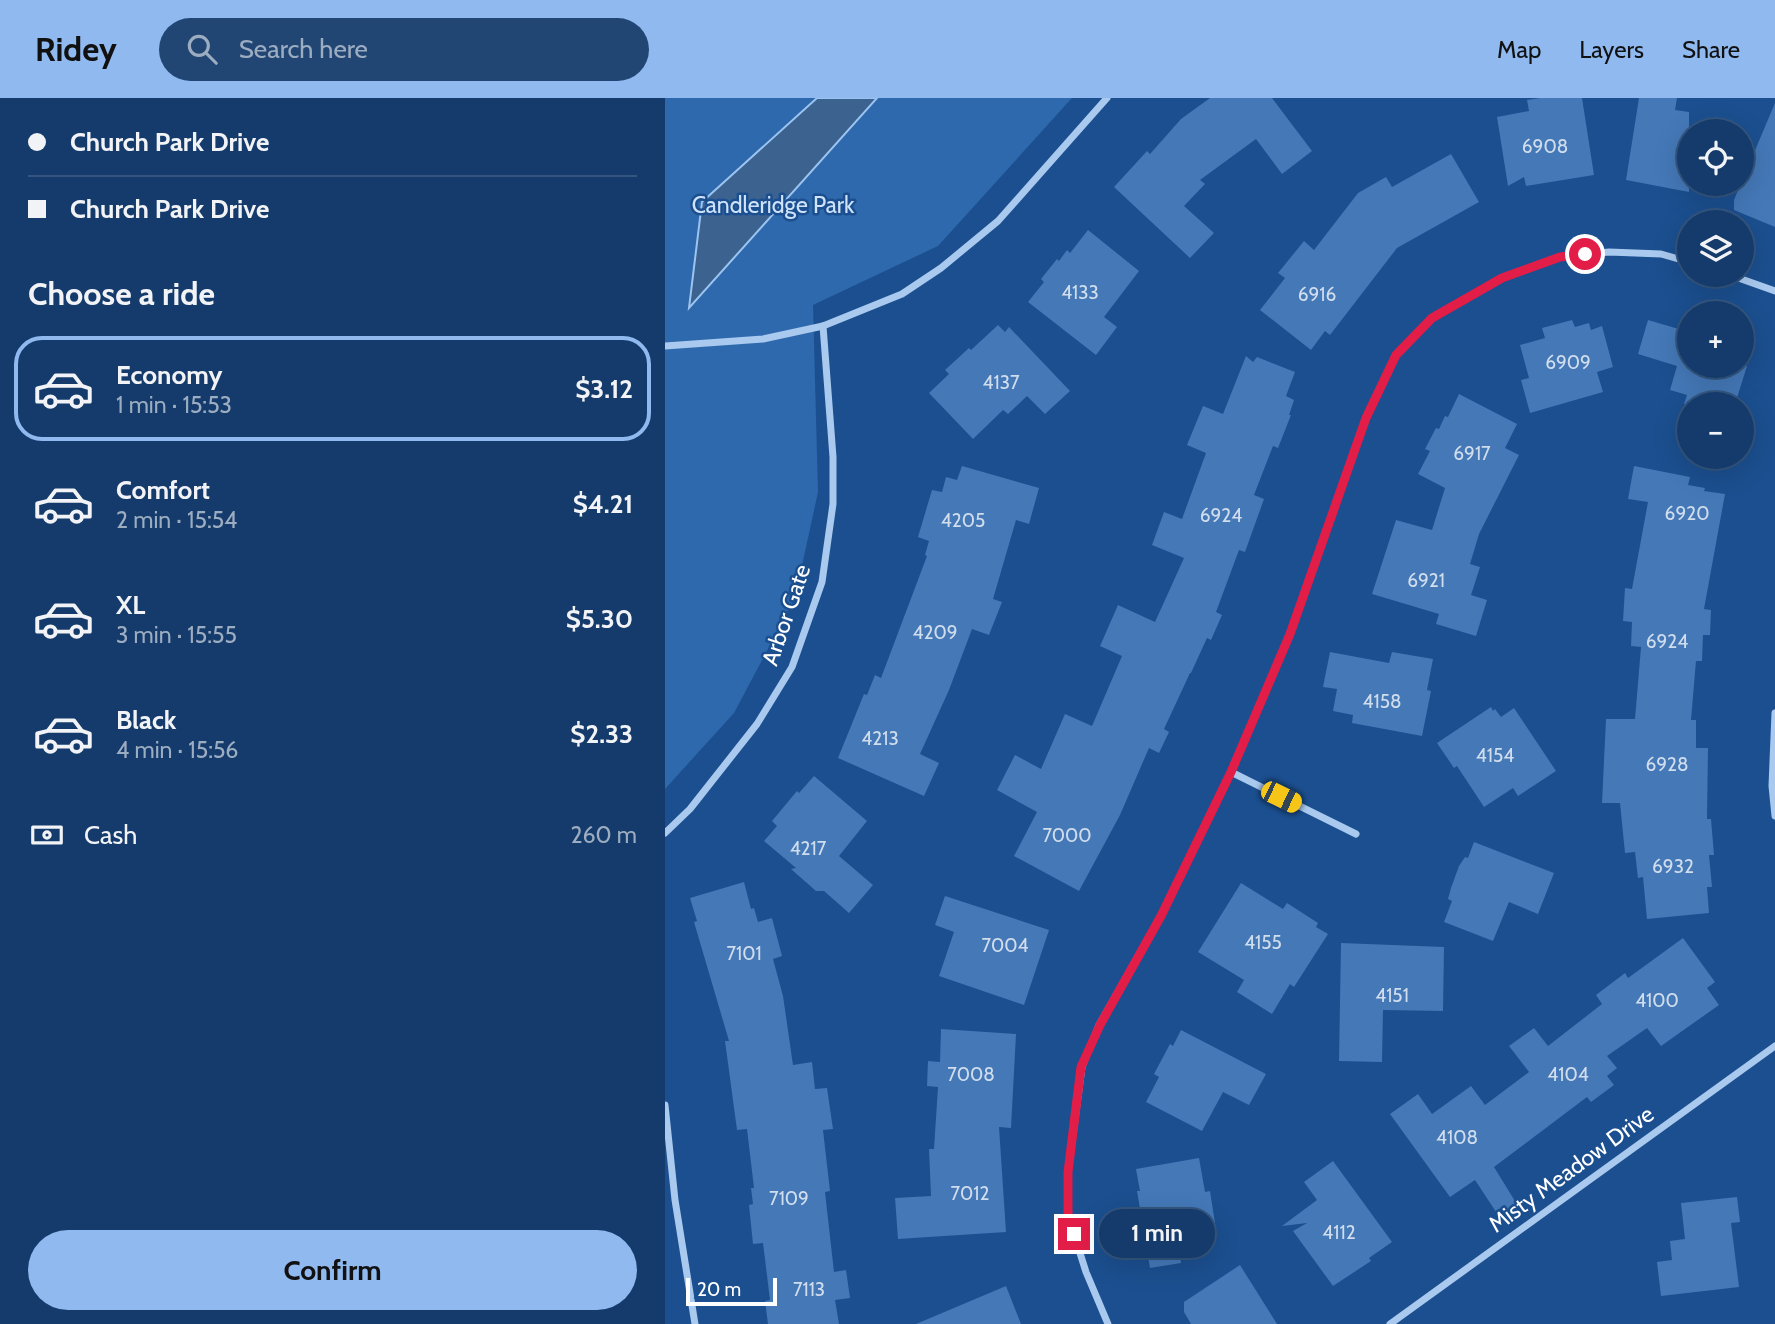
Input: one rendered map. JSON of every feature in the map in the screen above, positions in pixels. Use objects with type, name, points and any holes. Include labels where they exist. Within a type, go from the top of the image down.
[{"type":"street","points":[[665,346],[763,339],[823,326],[902,294],[941,268],[998,221],[1107,98]]},
{"type":"street","points":[[1108,1324],[1086,1272],[1068,1214],[1068,1172],[1081,1067],[1100,1025],[1161,916],[1231,772],[1290,634],[1366,418],[1396,355],[1432,318],[1502,278],[1560,257],[1609,251],[1661,254],[1677,259]]},
{"type":"street","points":[[1754,284],[1775,291]]},
{"type":"street","name":"Arbor Gate","points":[[665,833],[690,809],[757,724],[792,667],[822,582],[833,504],[833,457],[823,326]]},
{"type":"street","points":[[1775,713],[1772,786],[1775,817]]},
{"type":"street","points":[[1231,772],[1356,834]]},
{"type":"street","name":"Misty Meadow Drive","points":[[1390,1324],[1775,1046]]},
{"type":"street","points":[[665,1105],[675,1200],[695,1324]]},
{"type":"green space","name":"Candleridge Park","points":[[665,98],[1072,98],[938,246],[813,305],[818,492],[795,598],[734,713],[665,789]]},
{"type":"shaded area","points":[[817,98],[877,98],[689,308],[702,202]]},
{"type":"building","points":[[1210,98],[1272,98],[1312,151],[1282,174],[1256,139],[1200,180],[1205,184],[1184,206],[1214,233],[1190,258],[1114,187],[1147,151],[1150,154],[1181,119]]},
{"type":"building","points":[[1582,98],[1594,175],[1526,186],[1524,177],[1508,186],[1497,117],[1529,111],[1527,100]]},
{"type":"building","points":[[1639,98],[1677,98],[1675,110],[1689,112],[1689,119],[1677,119],[1677,190],[1626,180]]},
{"type":"building","points":[[1775,103],[1775,227],[1754,218],[1754,210],[1734,210],[1736,196],[1754,196],[1754,153]]},
{"type":"building","points":[[1451,154],[1479,202],[1397,248],[1330,335],[1325,331],[1311,350],[1260,310],[1285,278],[1278,273],[1304,241],[1314,250],[1358,193],[1386,177],[1392,187]]},
{"type":"building","points":[[1088,230],[1139,271],[1104,317],[1117,327],[1096,355],[1028,302],[1057,259],[1059,261],[1067,250],[1070,253]]},
{"type":"building","points":[[1572,320],[1575,327],[1589,323],[1591,330],[1602,326],[1613,367],[1597,372],[1603,392],[1530,413],[1521,380],[1529,378],[1520,345],[1545,338],[1542,328]]},
{"type":"building","points":[[1648,320],[1677,328],[1677,366],[1638,354]]},
{"type":"building","points":[[998,325],[1005,332],[1009,327],[1070,391],[1045,414],[1027,396],[1008,414],[1003,410],[973,439],[929,393],[949,374],[945,370]]},
{"type":"building","points":[[1246,356],[1253,362],[1257,357],[1295,372],[1286,396],[1294,400],[1291,415],[1278,448],[1273,446],[1254,495],[1264,499],[1245,552],[1239,550],[1216,612],[1222,615],[1211,640],[1207,638],[1164,729],[1169,732],[1159,753],[1149,748],[1120,815],[1079,891],[1014,856],[1037,812],[997,790],[1015,755],[1041,769],[1065,714],[1092,726],[1122,656],[1100,646],[1118,605],[1155,622],[1184,558],[1152,545],[1164,512],[1182,519],[1206,453],[1187,445],[1203,406],[1223,414]]},
{"type":"building","points":[[1677,366],[1677,378],[1743,378],[1739,392],[1670,390]]},
{"type":"building","points":[[1459,394],[1517,424],[1505,448],[1519,455],[1479,534],[1470,564],[1480,567],[1471,595],[1487,600],[1476,636],[1436,624],[1439,614],[1372,594],[1396,520],[1432,530],[1445,488],[1418,474],[1430,451],[1425,449],[1436,428],[1439,429],[1445,416],[1448,417]]},
{"type":"building","points":[[962,466],[1039,488],[1029,524],[1016,520],[993,599],[1002,602],[989,635],[972,629],[949,690],[920,754],[939,763],[924,796],[838,758],[864,694],[867,695],[875,675],[881,678],[927,556],[925,555],[929,541],[918,537],[932,490],[942,492],[946,477],[957,480]]},
{"type":"building","points":[[1634,466],[1690,477],[1688,485],[1725,494],[1704,609],[1711,610],[1710,635],[1703,635],[1702,661],[1696,661],[1691,720],[1696,720],[1696,748],[1708,748],[1707,819],[1711,819],[1714,855],[1709,855],[1712,887],[1707,887],[1709,913],[1647,919],[1643,877],[1638,878],[1635,852],[1625,853],[1620,803],[1602,803],[1606,719],[1635,719],[1641,647],[1631,646],[1632,622],[1623,621],[1625,588],[1632,589],[1648,502],[1628,499]]},
{"type":"building","points":[[1330,652],[1389,663],[1392,652],[1433,659],[1427,690],[1431,691],[1422,736],[1352,723],[1353,715],[1333,711],[1337,689],[1323,687]]},
{"type":"building","points":[[1491,707],[1501,717],[1514,708],[1556,771],[1518,796],[1513,788],[1484,807],[1457,766],[1454,768],[1437,743]]},
{"type":"building","points":[[814,776],[867,821],[839,856],[873,885],[849,913],[824,891],[816,891],[791,869],[796,868],[764,841],[777,826],[772,821],[797,791],[799,793]]},
{"type":"building","points":[[1474,842],[1554,873],[1538,914],[1509,902],[1493,941],[1444,922],[1452,901],[1448,899],[1459,866],[1465,857],[1468,858]]},
{"type":"building","points":[[744,882],[751,909],[754,908],[758,922],[772,918],[782,956],[773,959],[783,996],[793,1065],[812,1062],[815,1089],[827,1088],[833,1129],[823,1130],[830,1191],[825,1192],[834,1272],[846,1270],[850,1298],[835,1300],[839,1324],[768,1324],[765,1301],[770,1300],[763,1243],[753,1244],[749,1205],[753,1204],[751,1188],[754,1188],[747,1129],[737,1130],[725,1041],[729,1041],[694,922],[697,921],[690,898]]},
{"type":"building","points":[[1241,883],[1283,909],[1287,903],[1318,923],[1316,927],[1328,934],[1294,987],[1290,984],[1272,1014],[1237,992],[1244,980],[1198,952]]},
{"type":"building","points":[[945,896],[1049,930],[1024,1005],[939,976],[954,932],[935,925]]},
{"type":"building","points":[[1683,938],[1715,982],[1707,988],[1719,1005],[1661,1046],[1647,1028],[1607,1056],[1617,1068],[1607,1076],[1614,1085],[1591,1102],[1587,1097],[1494,1167],[1518,1206],[1500,1218],[1475,1180],[1450,1197],[1390,1114],[1418,1094],[1432,1114],[1471,1086],[1485,1105],[1529,1072],[1509,1046],[1534,1028],[1548,1046],[1602,1004],[1596,995],[1625,973],[1628,978]]},
{"type":"building","points":[[1341,943],[1444,947],[1443,1011],[1383,1010],[1382,1062],[1339,1061]]},
{"type":"building","points":[[941,1029],[1016,1034],[1011,1128],[999,1127],[1006,1232],[898,1239],[895,1198],[931,1196],[929,1149],[934,1149],[938,1087],[927,1086],[928,1061],[940,1062]]},
{"type":"building","points":[[1181,1030],[1266,1074],[1249,1105],[1223,1092],[1202,1131],[1146,1102],[1159,1077],[1154,1074]]},
{"type":"building","points":[[1199,1158],[1205,1192],[1210,1191],[1217,1236],[1178,1242],[1181,1263],[1150,1268],[1136,1169]]},
{"type":"building","points":[[1333,1161],[1392,1242],[1369,1258],[1371,1261],[1333,1286],[1293,1231],[1307,1223],[1282,1226],[1317,1200],[1304,1182]]},
{"type":"building","points":[[1737,1197],[1740,1222],[1731,1223],[1739,1287],[1661,1296],[1657,1262],[1672,1260],[1670,1241],[1685,1239],[1681,1203]]},
{"type":"building","points":[[1240,1265],[1277,1324],[1191,1324],[1184,1312],[1184,1302]]},
{"type":"building","points":[[1006,1286],[1021,1324],[916,1324]]},
{"type":"route","points":[[1074,1234],[1068,1214],[1068,1172],[1081,1067],[1100,1025],[1161,916],[1231,772],[1290,634],[1366,418],[1396,355],[1432,318],[1502,278],[1560,257],[1585,254]]}]
